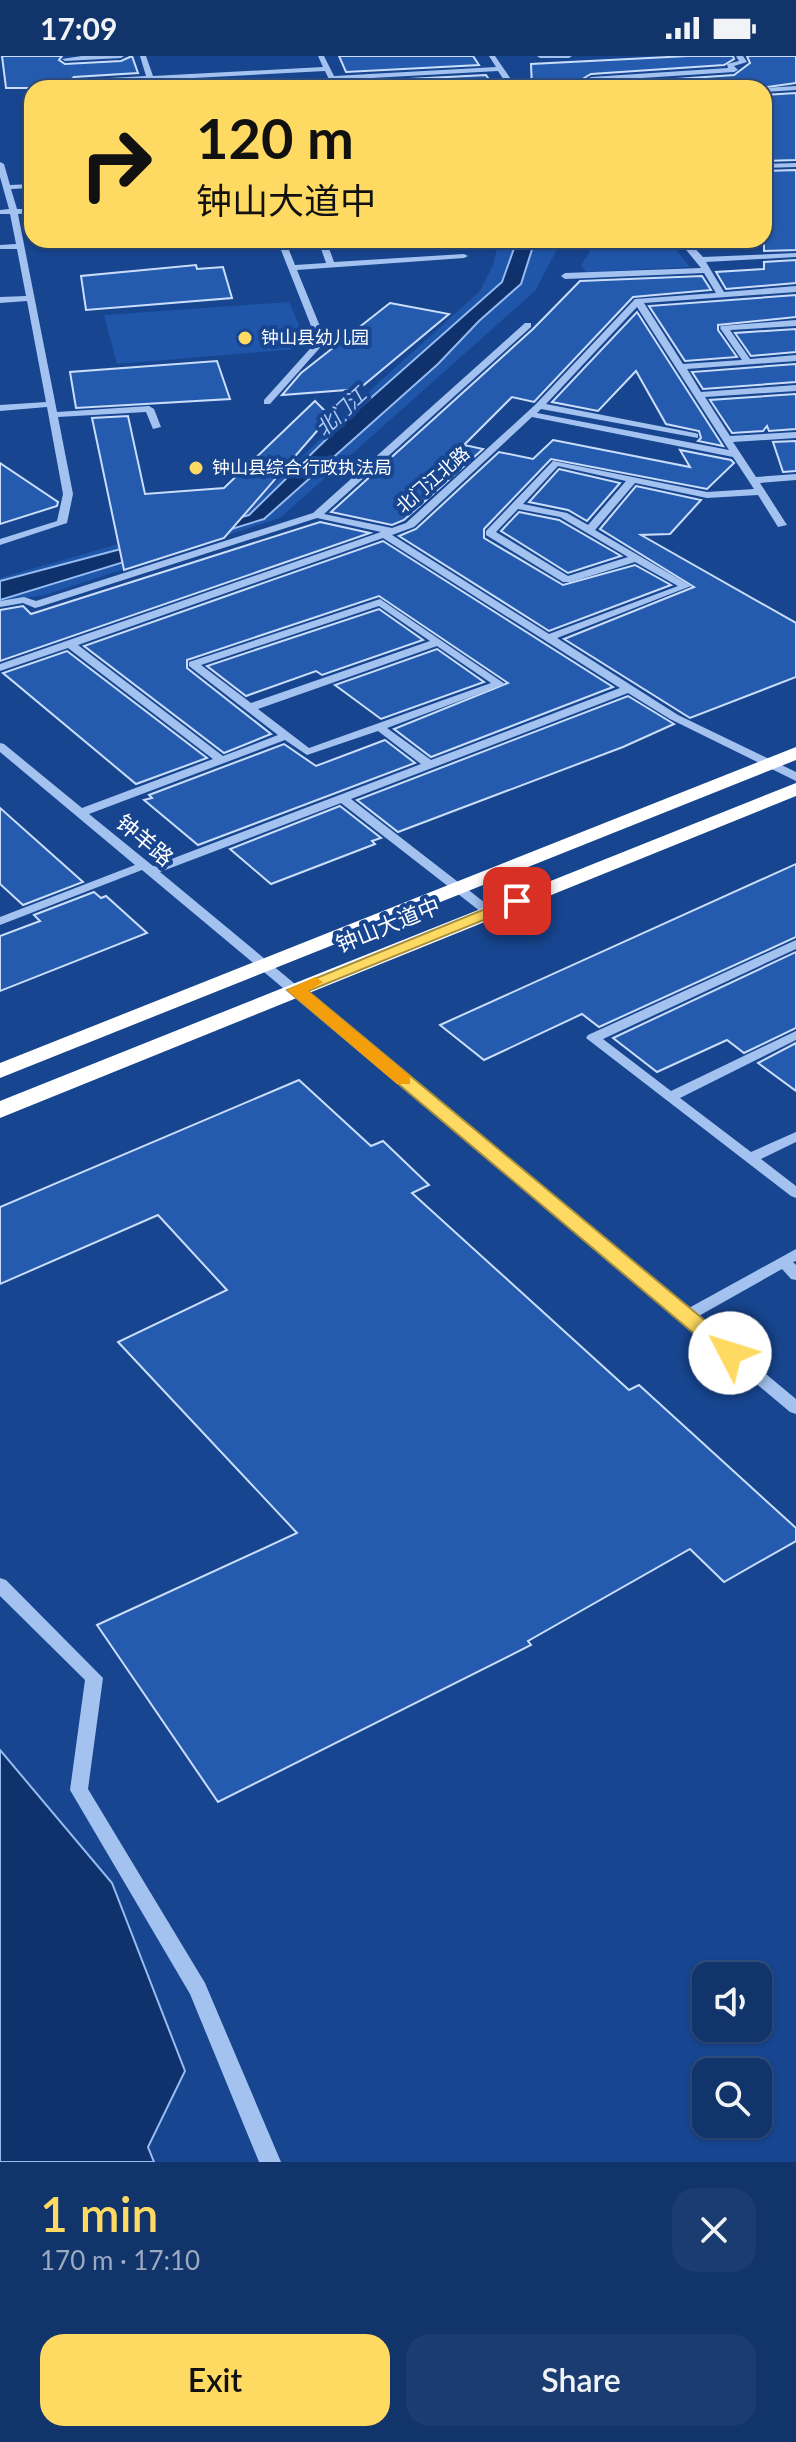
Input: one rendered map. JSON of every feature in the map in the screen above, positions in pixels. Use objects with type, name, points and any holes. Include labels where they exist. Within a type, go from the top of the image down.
[{"type":"highway","name":"钟山大道中","points":[[0,1071],[796,753]]},
{"type":"highway","name":"钟山大道中","points":[[0,1110],[796,789]]},
{"type":"street","points":[[65,59],[121,56]]},
{"type":"street","points":[[143,56],[151,80]]},
{"type":"street","points":[[321,56],[332,78],[500,69]]},
{"type":"street","points":[[492,56],[508,80]]},
{"type":"street","points":[[540,56],[569,56]]},
{"type":"street","points":[[592,80],[734,70],[729,65],[744,62],[739,56]]},
{"type":"street","points":[[104,80],[327,69]]},
{"type":"street","points":[[772,90],[796,88]]},
{"type":"street","points":[[0,164],[14,212],[68,494],[62,523],[0,542]]},
{"type":"street","points":[[772,166],[796,165]]},
{"type":"street","points":[[7,187],[24,186]]},
{"type":"street","points":[[0,212],[24,211]]},
{"type":"street","points":[[0,247],[21,246]]},
{"type":"street","points":[[267,402],[322,341],[284,248]]},
{"type":"street","points":[[325,248],[331,265]]},
{"type":"street","points":[[690,248],[701,260],[721,294]]},
{"type":"street","points":[[701,260],[796,255]]},
{"type":"street","points":[[292,268],[464,256]]},
{"type":"street","points":[[565,276],[707,270]]},
{"type":"street","points":[[782,525],[638,301],[796,289]]},
{"type":"street","points":[[0,300],[31,298]]},
{"type":"street","name":"北门江北路","points":[[0,668],[410,525],[539,406],[638,301]]},
{"type":"street","points":[[748,362],[724,328],[796,323]]},
{"type":"street","points":[[0,604],[24,600],[35,605],[317,515],[528,325]]},
{"type":"street","points":[[683,367],[796,358]]},
{"type":"street","points":[[700,395],[796,388]]},
{"type":"street","points":[[0,408],[51,404]]},
{"type":"street","points":[[539,406],[730,441],[796,435]]},
{"type":"street","points":[[53,415],[149,409],[156,427]]},
{"type":"street","points":[[530,414],[738,455]]},
{"type":"street","points":[[636,558],[567,580],[490,533],[556,463],[707,495],[761,492]]},
{"type":"street","points":[[754,480],[796,477]]},
{"type":"street","points":[[589,530],[633,479]]},
{"type":"street","points":[[516,506],[563,515],[686,586],[550,637]]},
{"type":"street","points":[[317,515],[389,533],[674,717],[796,777]]},
{"type":"street","points":[[380,602],[499,684],[307,752],[249,708],[193,664],[380,602]]},
{"type":"street","points":[[249,708],[438,642]]},
{"type":"street","points":[[70,644],[222,761]]},
{"type":"street","points":[[0,921],[342,798],[630,688]]},
{"type":"street","points":[[379,727],[430,765]]},
{"type":"street","points":[[81,813],[286,736]]},
{"type":"street","name":"钟羊路","points":[[0,746],[796,1408]]},
{"type":"street","points":[[342,798],[489,912]]},
{"type":"street","points":[[796,944],[593,1038],[796,1193]]},
{"type":"street","points":[[670,1097],[796,1035]]},
{"type":"street","points":[[750,1158],[796,1137]]},
{"type":"street","points":[[687,1316],[790,1258],[796,1275]]},
{"type":"street","points":[[0,1585],[94,1678],[79,1790],[198,1989],[270,2162]]},
{"type":"shaded area","points":[[497,248],[558,248],[535,291],[280,518],[45,595],[0,602],[0,578],[251,506],[377,384],[480,291],[493,265]]},
{"type":"shaded area","points":[[514,248],[532,248],[521,284],[479,321],[438,364],[264,519],[0,600],[0,581],[249,515],[346,420],[502,282]]},
{"type":"shaded area","points":[[592,248],[675,248],[690,267],[586,272],[581,265]]},
{"type":"shaded area","points":[[289,302],[309,348],[117,364],[104,315]]},
{"type":"shaded area","points":[[0,1750],[112,1883],[185,2071],[148,2147],[154,2162],[0,2162]]},
{"type":"building","points":[[2,56],[62,56],[59,60],[65,64],[121,61],[132,56],[138,73],[74,77],[70,80],[24,80],[24,88],[6,88]]},
{"type":"building","points":[[339,56],[473,56],[479,65],[346,72]]},
{"type":"building","points":[[688,56],[733,56],[734,59],[724,65],[591,74],[585,80],[532,80],[531,64]]},
{"type":"building","points":[[747,56],[796,56],[796,83],[772,86],[772,80],[661,80],[734,75],[750,63]]},
{"type":"building","points":[[486,75],[489,80],[390,80]]},
{"type":"building","points":[[796,93],[796,160],[772,161],[772,94]]},
{"type":"building","points":[[796,170],[796,250],[764,251],[764,248],[772,248],[772,171]]},
{"type":"building","points":[[796,260],[796,283],[726,289],[716,272],[764,269],[764,262]]},
{"type":"building","points":[[196,265],[197,269],[223,267],[232,298],[86,310],[81,276]]},
{"type":"building","points":[[702,276],[711,290],[633,297],[534,402],[512,397],[464,445],[483,449],[404,520],[392,525],[331,512],[533,329],[580,281]]},
{"type":"building","points":[[796,295],[796,317],[718,325],[718,330],[737,357],[685,361],[649,306]]},
{"type":"building","points":[[390,303],[449,314],[359,389],[282,395],[301,373]]},
{"type":"building","points":[[637,312],[723,446],[698,441],[701,438],[699,431],[666,424],[636,371],[598,411],[552,402]]},
{"type":"building","points":[[796,329],[796,352],[751,356],[735,333]]},
{"type":"building","points":[[217,361],[230,399],[76,408],[70,372]]},
{"type":"building","points":[[796,364],[796,382],[703,389],[692,372]]},
{"type":"building","points":[[796,394],[796,429],[769,431],[767,426],[763,431],[732,433],[710,400]]},
{"type":"building","points":[[315,401],[330,416],[224,538],[124,570],[92,418],[128,416],[145,494],[224,488]]},
{"type":"building","points":[[553,440],[690,467],[680,450],[734,463],[707,489],[551,459],[484,529],[484,538],[563,585],[635,565],[671,585],[549,631],[399,536],[416,529],[499,452],[533,459]]},
{"type":"building","points":[[796,441],[796,471],[783,472],[773,442]]},
{"type":"building","points":[[0,463],[58,502],[57,506],[0,524]]},
{"type":"building","points":[[559,469],[620,483],[587,521],[568,510],[529,502]]},
{"type":"building","points":[[636,486],[701,500],[670,534],[641,535],[796,623],[796,677],[690,718],[564,639],[694,587],[600,529]]},
{"type":"building","points":[[519,512],[559,520],[621,556],[568,573],[501,531]]},
{"type":"building","points":[[320,522],[370,533],[0,661],[0,610],[23,606],[31,614]]},
{"type":"building","points":[[383,541],[613,687],[431,757],[394,729],[508,683],[379,596],[187,660],[187,668],[271,734],[224,753],[84,646]]},
{"type":"building","points":[[379,609],[423,640],[322,675],[316,671],[246,696],[207,666]]},
{"type":"building","points":[[437,649],[484,682],[381,719],[335,685]]},
{"type":"building","points":[[67,651],[207,758],[136,784],[3,673]]},
{"type":"building","points":[[628,696],[674,724],[623,747],[398,832],[357,800]]},
{"type":"building","points":[[385,740],[415,763],[198,845],[144,800],[152,798],[149,795],[284,744],[316,766]]},
{"type":"building","points":[[340,806],[381,838],[372,841],[375,844],[271,884],[230,849]]},
{"type":"building","points":[[0,808],[83,882],[23,905],[0,884]]},
{"type":"building","points":[[796,864],[796,937],[599,1027],[582,1014],[484,1060],[440,1025]]},
{"type":"building","points":[[94,892],[101,898],[106,896],[147,933],[0,991],[0,936],[40,921],[34,915]]},
{"type":"building","points":[[796,952],[796,1028],[744,1053],[727,1040],[657,1072],[613,1038]]},
{"type":"building","points":[[796,1043],[796,1091],[758,1063]]},
{"type":"building","points":[[299,1080],[371,1146],[383,1141],[429,1185],[412,1193],[629,1390],[639,1385],[796,1528],[796,1541],[724,1582],[690,1549],[528,1641],[531,1645],[218,1802],[97,1625],[297,1533],[118,1342],[227,1290],[158,1215],[0,1284],[0,1207]]},
{"type":"slow traffic","points":[[315,982],[296,990],[403,1080]]},
{"type":"place","name":"钟山县幼儿园","points":[[245,338]]},
{"type":"place","name":"钟山县综合行政执法局","points":[[196,468]]},
{"type":"route","points":[[517,901],[296,990],[730,1353]]},
{"type":"water label","name":"北门江","points":[[341,412]]}]
